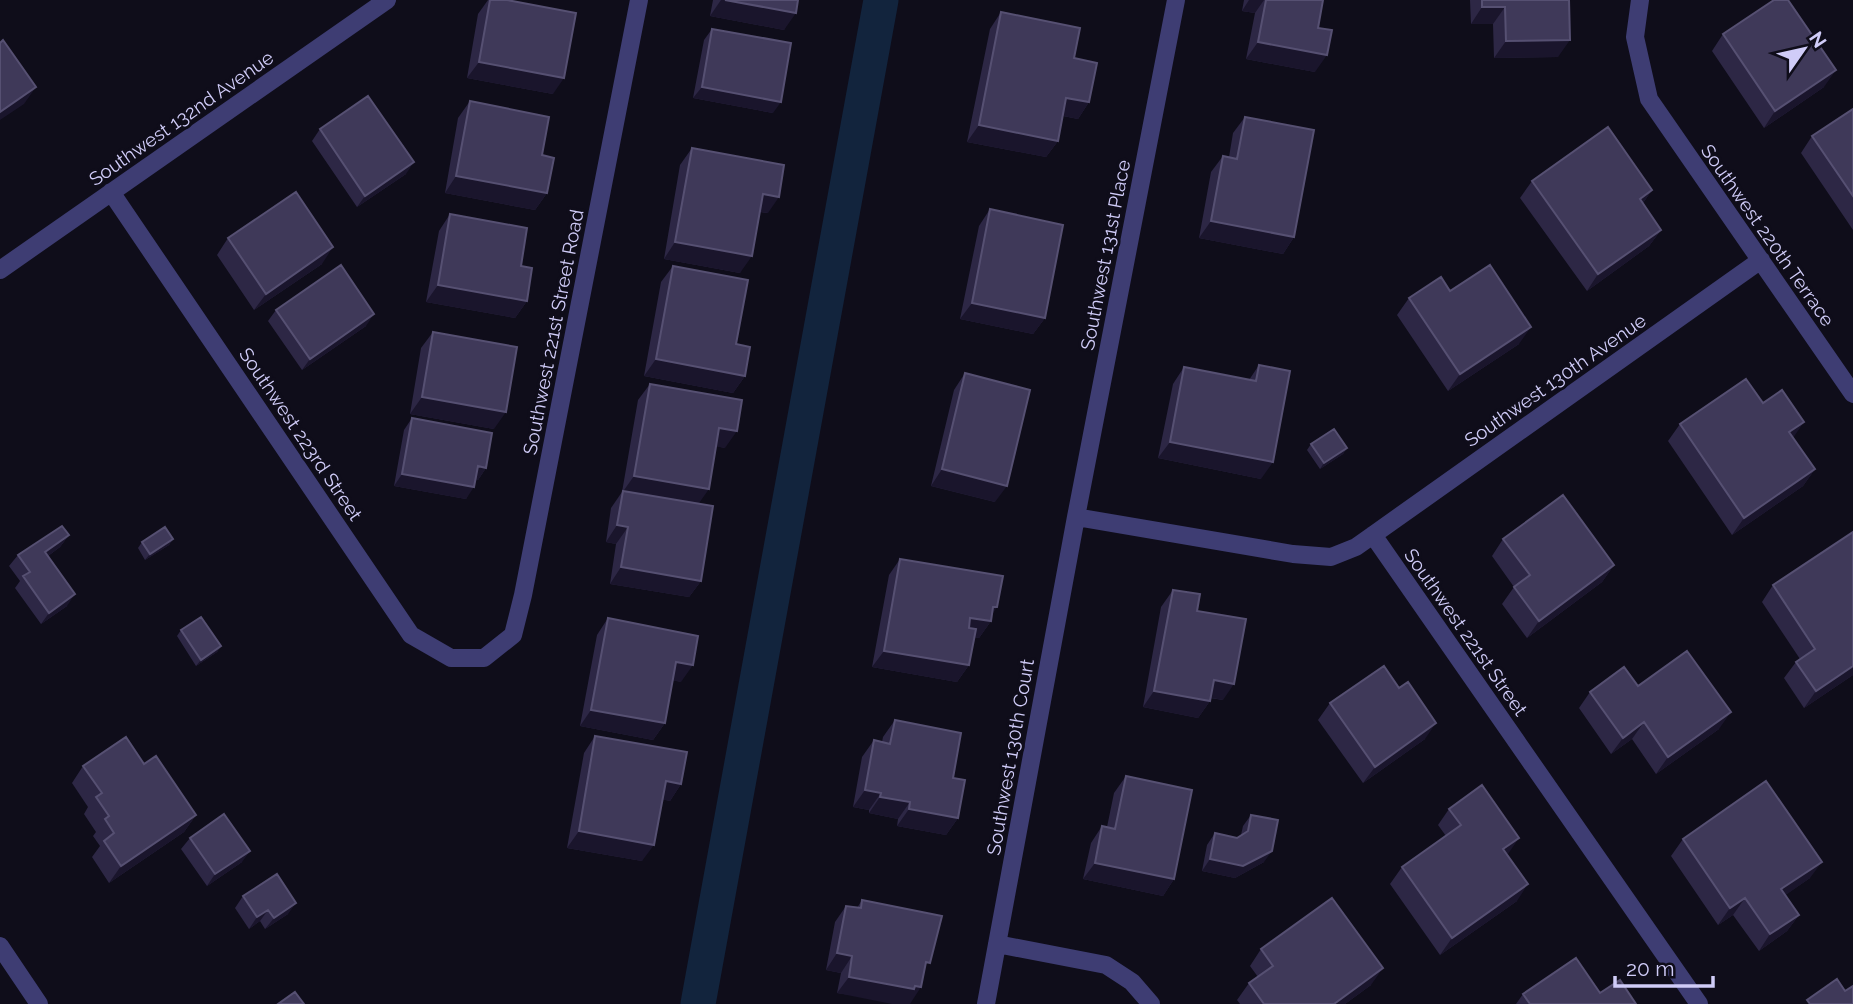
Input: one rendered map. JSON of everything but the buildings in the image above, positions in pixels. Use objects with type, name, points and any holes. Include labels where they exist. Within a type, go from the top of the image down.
[{"type":"street","name":"Southwest 132nd Avenue","points":[[0,270],[387,0]]},
{"type":"street","name":"Southwest 221st Street Road","points":[[484,658],[513,635],[523,595],[639,0]]},
{"type":"street","name":"Southwest 131st Place","points":[[1076,517],[1176,0]]},
{"type":"street","name":"Southwest 220th Terrace","points":[[1640,0],[1635,37],[1649,99],[1853,394]]},
{"type":"street","name":"Southwest 223rd Street","points":[[111,192],[411,635],[450,658],[484,658]]},
{"type":"street","name":"Southwest 130th Avenue","points":[[1374,535],[1761,260]]},
{"type":"street","points":[[1076,517],[1293,554],[1331,557],[1356,547],[1374,535]]},
{"type":"street","name":"Southwest 130th Court","points":[[986,1004],[1076,517]]},
{"type":"street","name":"Southwest 221st Street","points":[[1374,535],[1699,1004]]},
{"type":"street","points":[[997,944],[1106,965],[1132,982],[1151,1004]]},
{"type":"street","points":[[0,946],[39,1004]]},
{"type":"waterway","points":[[698,1004],[881,0]]}]
